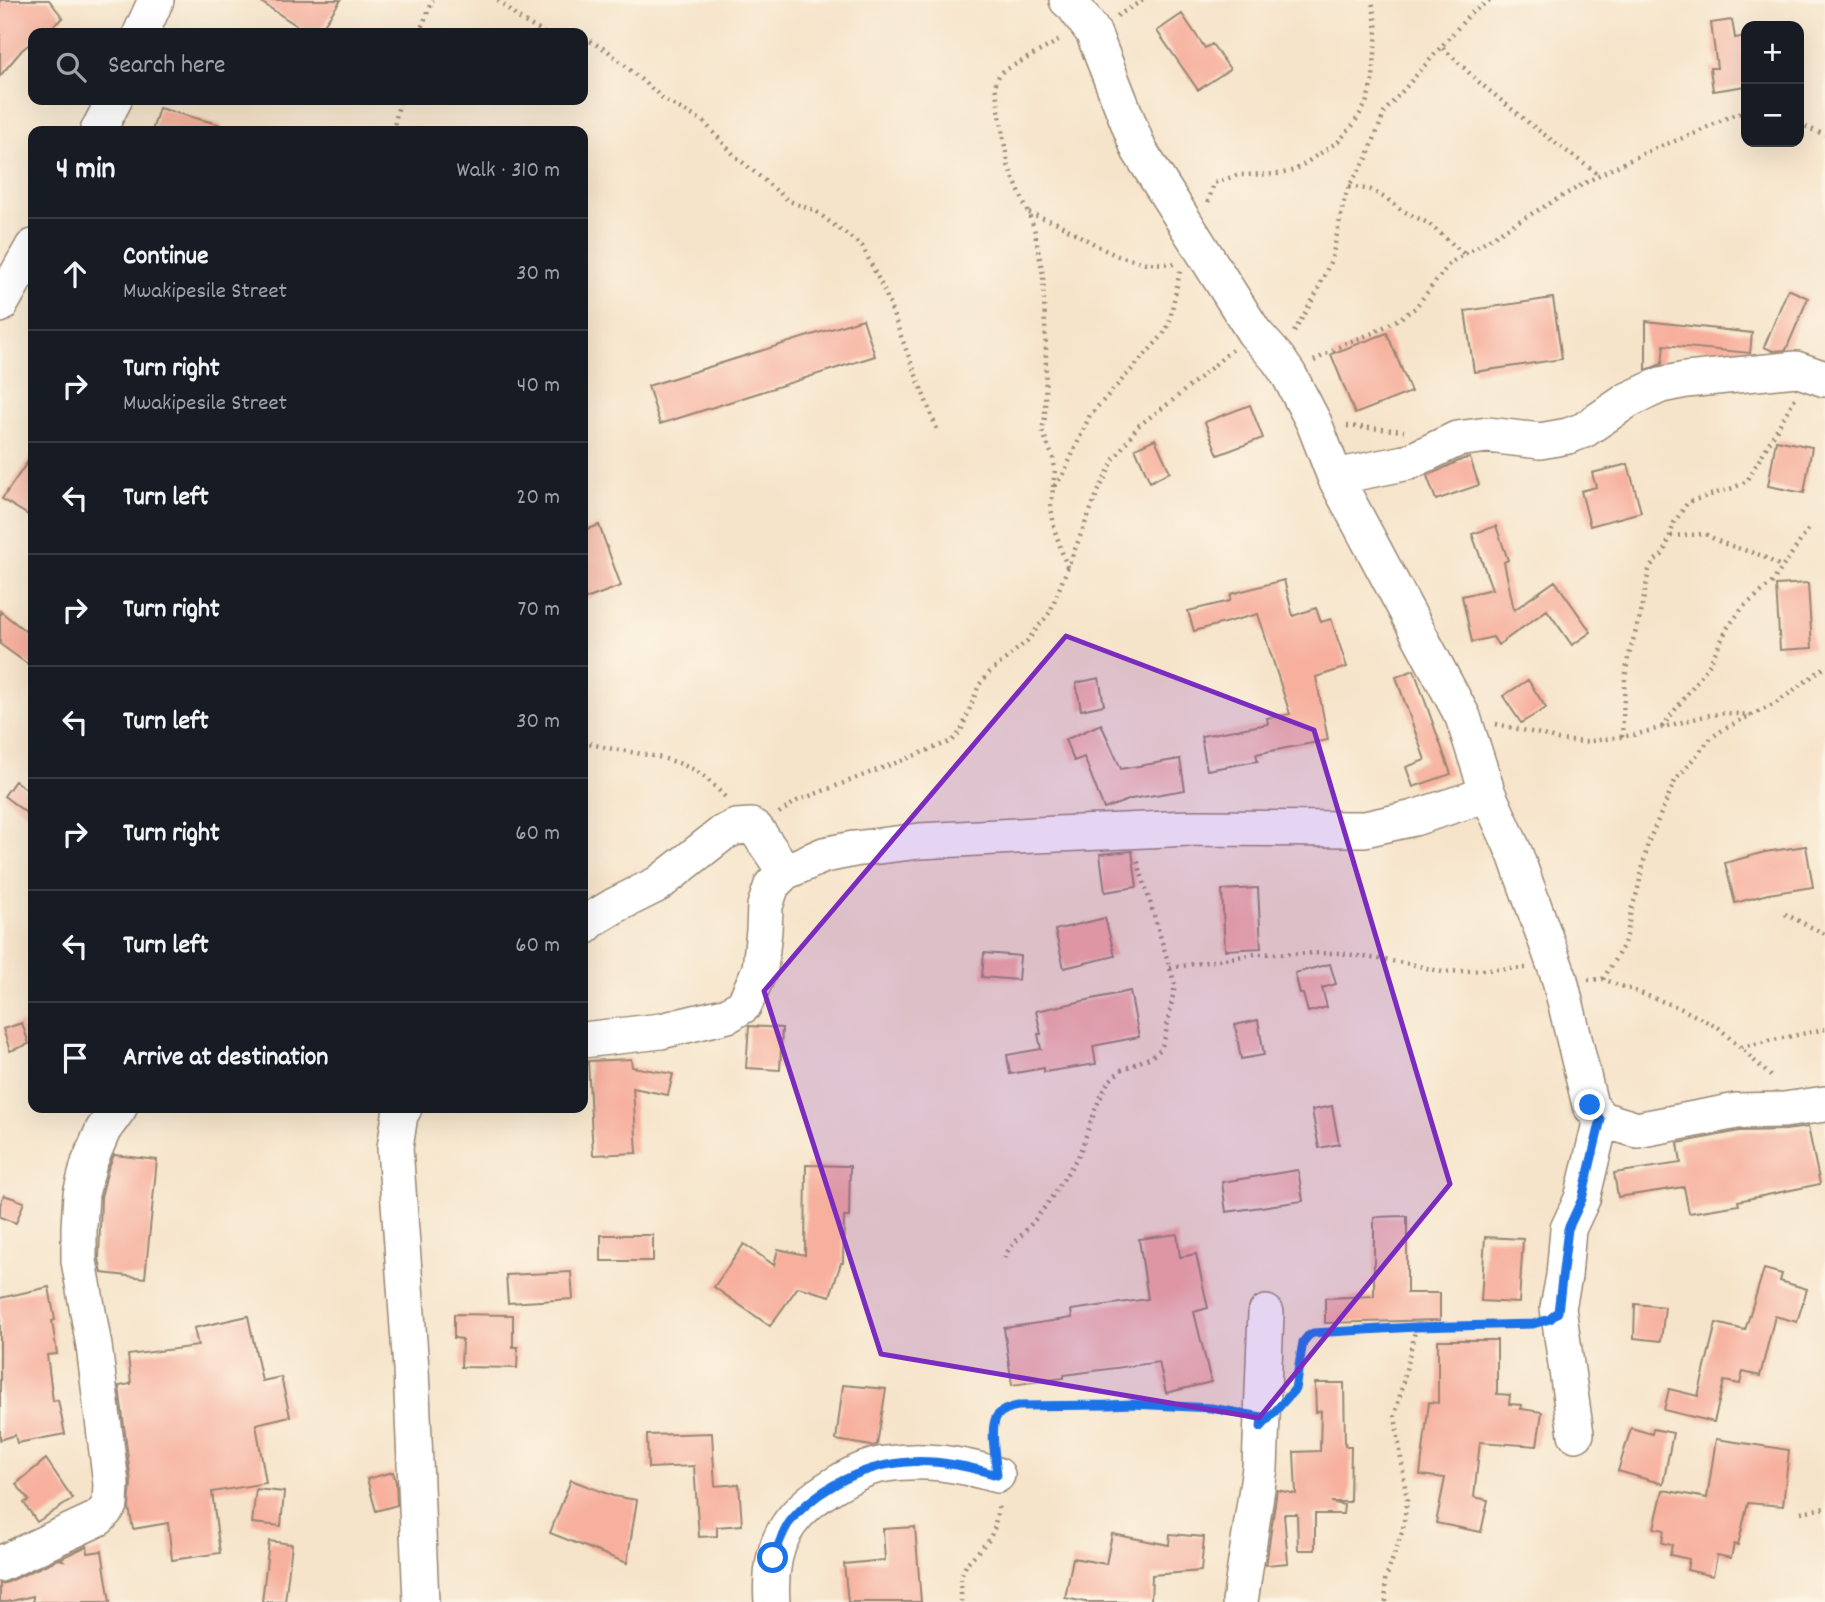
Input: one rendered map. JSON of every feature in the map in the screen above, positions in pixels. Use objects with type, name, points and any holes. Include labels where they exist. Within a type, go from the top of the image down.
[{"type":"street","points":[[143,28],[156,0]]},
{"type":"street","points":[[1070,2],[1093,32],[1139,150],[1254,332],[1284,367],[1314,423],[1335,478],[1463,717],[1488,794],[1515,854],[1558,975],[1590,1105],[1601,1119],[1637,1130],[1737,1111],[1784,1110],[1825,1104]]},
{"type":"street","points":[[101,126],[111,105]]},
{"type":"street","points":[[0,304],[28,256]]},
{"type":"street","points":[[1335,478],[1409,462],[1457,439],[1488,435],[1540,441],[1568,436],[1584,430],[1628,400],[1661,385],[1796,369],[1818,376]]},
{"type":"street","points":[[588,1039],[662,1031],[728,1015],[744,1005],[760,970],[765,906],[772,885],[785,872],[824,855],[920,841],[1190,828],[1365,829],[1414,818],[1488,794]]},
{"type":"street","points":[[588,923],[614,906],[658,884],[723,833],[736,827],[753,828],[785,872]]},
{"type":"street","points":[[0,1564],[99,1518],[110,1505],[111,1484],[94,1346],[79,1261],[79,1227],[81,1194],[89,1163],[103,1130],[115,1113]]},
{"type":"street","points":[[401,1113],[396,1148],[411,1369],[421,1602]]},
{"type":"street","points":[[1576,1434],[1558,1312],[1568,1229],[1582,1199],[1601,1119]]},
{"type":"street","points":[[1240,1602],[1260,1468],[1266,1313]]},
{"type":"street","points":[[772,1602],[770,1580],[773,1558],[787,1526],[800,1510],[819,1494],[853,1475],[882,1464],[911,1461],[964,1465],[997,1475]]},
{"type":"path","points":[[421,28],[433,0]]},
{"type":"path","points":[[498,0],[518,18],[535,28]]},
{"type":"path","points":[[1196,239],[1214,183],[1238,175],[1280,174],[1295,170],[1339,141],[1353,125],[1366,104],[1373,78],[1377,30],[1372,0]]},
{"type":"path","points":[[1284,367],[1332,258],[1349,186],[1367,158],[1385,111],[1470,14],[1490,0]]},
{"type":"path","points":[[1068,568],[1055,531],[1051,508],[1055,470],[1042,430],[1045,417],[1046,349],[1043,275],[1034,227],[1008,165],[995,85],[1000,73],[1066,37],[1070,2]]},
{"type":"path","points":[[588,41],[608,51],[666,101],[703,121],[734,155],[789,201],[814,210],[862,246],[885,292],[938,432]]},
{"type":"path","points":[[1442,47],[1530,124],[1599,175]]},
{"type":"path","points":[[394,126],[399,105]]},
{"type":"path","points":[[1284,367],[1373,333],[1408,313],[1415,308],[1450,263],[1599,175],[1651,150],[1741,113]]},
{"type":"path","points":[[1804,126],[1825,135]]},
{"type":"path","points":[[1349,186],[1371,190],[1412,217],[1428,223],[1464,254]]},
{"type":"path","points":[[1028,212],[1057,223],[1118,256],[1146,262],[1181,264],[1169,324],[1163,335],[1090,415],[1063,475],[1053,488]]},
{"type":"path","points":[[588,742],[681,763],[701,774],[753,828],[797,801],[952,741],[961,731],[979,685],[1027,641],[1050,612],[1097,494],[1114,459],[1138,426],[1254,332]]},
{"type":"path","points":[[1622,737],[1628,659],[1641,613],[1646,581],[1654,561],[1666,548],[1674,523],[1688,502],[1747,481],[1818,376]]},
{"type":"path","points":[[1314,423],[1410,431]]},
{"type":"path","points":[[1662,728],[1709,665],[1728,627],[1743,607],[1771,584],[1808,530]]},
{"type":"path","points":[[1670,537],[1704,534],[1782,566]]},
{"type":"path","points":[[1603,979],[1627,935],[1648,844],[1675,781],[1711,738],[1774,704],[1825,667]]},
{"type":"path","points":[[1463,717],[1564,741],[1585,742],[1622,737],[1705,716],[1726,713],[1752,715]]},
{"type":"path","points":[[1004,1258],[1009,1248],[1034,1221],[1079,1155],[1108,1082],[1121,1070],[1151,1057],[1161,1049],[1165,1037],[1175,985],[1128,831]]},
{"type":"path","points":[[1785,915],[1825,934]]},
{"type":"path","points":[[1170,968],[1255,954],[1339,953],[1411,964],[1442,972],[1529,968],[1558,975],[1603,979],[1680,1008],[1719,1028],[1774,1080],[1784,1110]]},
{"type":"path","points":[[1741,1047],[1825,1030]]},
{"type":"path","points":[[961,1602],[961,1577],[967,1563],[989,1540],[994,1529],[999,1504],[993,1428],[997,1416],[1008,1408],[1158,1405],[1211,1408],[1262,1422],[1295,1389],[1303,1342],[1308,1336],[1317,1333],[1416,1327],[1533,1324],[1550,1319],[1558,1312]]},
{"type":"path","points":[[1386,1602],[1385,1581],[1403,1529],[1407,1500],[1395,1416],[1416,1327]]},
{"type":"path","points":[[1801,1511],[1825,1508]]},
{"type":"highlighted area","points":[[1066,636],[1314,730],[1450,1184],[1259,1418],[881,1354],[764,991]]},
{"type":"building","points":[[0,0],[49,0],[63,18],[50,28],[28,28],[28,45],[0,76]]},
{"type":"building","points":[[258,0],[341,0],[321,28],[300,28]]},
{"type":"building","points":[[1182,14],[1205,48],[1212,44],[1230,69],[1198,90],[1157,31]]},
{"type":"building","points":[[1732,20],[1735,38],[1741,37],[1741,87],[1713,91],[1710,68],[1717,68],[1711,23]]},
{"type":"building","points":[[159,108],[221,125],[221,126],[154,126]]},
{"type":"building","points":[[1788,289],[1808,298],[1786,350],[1773,351],[1764,347]]},
{"type":"building","points":[[1553,298],[1562,359],[1474,372],[1465,311]]},
{"type":"building","points":[[863,319],[875,356],[660,424],[648,386]]},
{"type":"building","points":[[1646,321],[1752,333],[1750,353],[1664,345],[1662,364],[1646,370]]},
{"type":"building","points":[[1387,333],[1411,392],[1355,414],[1331,354]]},
{"type":"building","points":[[1250,405],[1263,438],[1218,455],[1205,422]]},
{"type":"building","points":[[1155,439],[1170,472],[1150,482],[1135,448]]},
{"type":"building","points":[[1776,440],[1812,447],[1804,493],[1768,486]]},
{"type":"building","points":[[1470,458],[1479,485],[1436,500],[1427,476]]},
{"type":"building","points":[[28,461],[28,515],[2,499]]},
{"type":"building","points":[[1628,464],[1641,512],[1590,526],[1581,491],[1596,487],[1592,473]]},
{"type":"building","points":[[599,525],[621,586],[588,598],[588,529]]},
{"type":"building","points":[[1496,526],[1508,560],[1504,562],[1514,610],[1555,581],[1591,632],[1572,645],[1547,610],[1498,645],[1493,637],[1472,642],[1462,596],[1492,589],[1472,534]]},
{"type":"building","points":[[1284,580],[1293,616],[1316,608],[1321,622],[1331,619],[1347,667],[1316,677],[1328,740],[1256,754],[1258,761],[1207,770],[1201,736],[1268,724],[1267,718],[1290,714],[1258,614],[1194,631],[1188,611],[1230,601],[1231,594]]},
{"type":"building","points":[[1808,583],[1812,648],[1780,650],[1776,585]]},
{"type":"building","points":[[0,611],[28,633],[28,664],[0,644]]},
{"type":"building","points":[[1414,670],[1451,774],[1413,787],[1406,767],[1425,760],[1396,677]]},
{"type":"building","points":[[1099,678],[1104,705],[1081,710],[1076,683]]},
{"type":"building","points":[[1528,680],[1546,708],[1521,723],[1503,696]]},
{"type":"building","points":[[1101,724],[1121,769],[1180,759],[1185,790],[1131,799],[1104,809],[1084,757],[1074,761],[1065,740]]},
{"type":"building","points":[[15,781],[28,790],[28,814],[4,796]]},
{"type":"building","points":[[1806,846],[1813,887],[1768,894],[1735,903],[1725,863],[1765,852]]},
{"type":"building","points":[[1132,851],[1137,887],[1105,892],[1100,854]]},
{"type":"building","points":[[1258,888],[1261,948],[1225,950],[1222,890]]},
{"type":"building","points":[[1105,918],[1115,956],[1064,968],[1055,930]]},
{"type":"building","points":[[984,953],[1020,956],[1018,980],[982,977]]},
{"type":"building","points":[[1330,964],[1336,984],[1322,988],[1327,1007],[1308,1012],[1295,973]]},
{"type":"building","points":[[1130,991],[1139,1037],[1093,1046],[1096,1064],[1010,1074],[1007,1055],[1041,1049],[1036,1011]]},
{"type":"building","points":[[1258,1020],[1264,1055],[1241,1059],[1235,1025]]},
{"type":"building","points":[[22,1023],[28,1044],[10,1051],[3,1029]]},
{"type":"building","points":[[749,1026],[782,1028],[780,1070],[746,1068]]},
{"type":"building","points":[[631,1059],[632,1067],[673,1074],[668,1095],[633,1088],[637,1153],[593,1155],[588,1061]]},
{"type":"building","points":[[1332,1106],[1339,1144],[1319,1148],[1312,1110]]},
{"type":"building","points":[[1808,1127],[1820,1184],[1738,1201],[1739,1205],[1689,1213],[1684,1187],[1618,1197],[1614,1173],[1681,1163],[1678,1143],[1739,1131]]},
{"type":"building","points":[[114,1155],[157,1160],[145,1278],[102,1273],[99,1259],[101,1197]]},
{"type":"building","points":[[806,1165],[850,1166],[849,1217],[844,1217],[843,1263],[830,1296],[798,1287],[770,1326],[714,1287],[744,1244],[774,1265],[778,1249],[805,1255]]},
{"type":"building","points":[[1298,1170],[1303,1201],[1226,1212],[1222,1182]]},
{"type":"building","points":[[4,1195],[24,1202],[16,1223],[0,1217],[0,1205]]},
{"type":"building","points":[[1407,1216],[1407,1293],[1440,1293],[1440,1320],[1325,1323],[1325,1298],[1374,1296],[1374,1217]]},
{"type":"building","points":[[1177,1234],[1180,1257],[1196,1254],[1208,1308],[1194,1312],[1211,1382],[1166,1393],[1159,1362],[1012,1385],[1004,1328],[1072,1318],[1071,1310],[1148,1299],[1139,1239]]},
{"type":"building","points":[[601,1235],[653,1235],[653,1261],[601,1261]]},
{"type":"building","points":[[1485,1237],[1523,1239],[1519,1303],[1481,1301]]},
{"type":"building","points":[[1764,1269],[1782,1274],[1780,1281],[1807,1289],[1797,1322],[1775,1316],[1760,1376],[1743,1372],[1740,1384],[1724,1381],[1714,1422],[1664,1410],[1669,1389],[1698,1396],[1716,1323],[1745,1330]]},
{"type":"building","points":[[571,1272],[573,1299],[508,1303],[506,1275]]},
{"type":"building","points":[[49,1287],[57,1354],[47,1355],[53,1401],[58,1400],[65,1434],[17,1443],[15,1435],[0,1440],[0,1298]]},
{"type":"building","points":[[1635,1304],[1665,1307],[1661,1341],[1634,1338]]},
{"type":"building","points":[[454,1314],[513,1315],[513,1347],[518,1347],[517,1368],[461,1367],[462,1339],[454,1338]]},
{"type":"building","points":[[248,1316],[262,1381],[281,1377],[290,1416],[256,1424],[266,1483],[212,1492],[220,1553],[172,1560],[168,1523],[133,1529],[129,1508],[131,1482],[119,1386],[131,1384],[128,1355],[198,1346],[194,1328]]},
{"type":"building","points":[[1438,1340],[1497,1340],[1497,1394],[1510,1395],[1509,1404],[1522,1405],[1521,1409],[1542,1412],[1537,1446],[1480,1442],[1474,1497],[1488,1500],[1481,1532],[1436,1523],[1445,1478],[1420,1475],[1429,1402],[1438,1403]]},
{"type":"building","points":[[1315,1383],[1344,1383],[1345,1446],[1351,1446],[1350,1502],[1331,1502],[1344,1505],[1343,1514],[1315,1514],[1315,1550],[1298,1550],[1297,1514],[1284,1514],[1288,1563],[1266,1565],[1277,1490],[1296,1494],[1294,1452],[1320,1451],[1321,1411],[1316,1412]]},
{"type":"building","points":[[843,1385],[886,1389],[877,1445],[836,1440]]},
{"type":"building","points":[[1631,1428],[1652,1434],[1653,1429],[1673,1433],[1663,1484],[1618,1471]]},
{"type":"building","points":[[712,1433],[715,1486],[739,1484],[742,1525],[717,1527],[717,1536],[699,1537],[694,1466],[648,1468],[647,1435]]},
{"type":"building","points":[[1716,1439],[1789,1450],[1783,1506],[1748,1503],[1738,1545],[1734,1544],[1731,1558],[1717,1555],[1713,1576],[1687,1570],[1689,1559],[1670,1555],[1672,1545],[1662,1543],[1664,1530],[1654,1528],[1663,1490],[1707,1498]]},
{"type":"building","points":[[46,1459],[73,1499],[37,1522],[24,1503],[29,1500],[16,1484]]},
{"type":"building","points":[[393,1472],[397,1505],[376,1511],[367,1479]]},
{"type":"building","points":[[571,1480],[613,1496],[637,1500],[627,1563],[550,1533]]},
{"type":"building","points":[[256,1489],[284,1492],[281,1526],[252,1523]]},
{"type":"building","points":[[915,1527],[921,1602],[848,1602],[844,1564],[885,1560],[883,1529]]},
{"type":"building","points":[[1112,1534],[1169,1545],[1170,1534],[1204,1537],[1201,1571],[1152,1575],[1151,1602],[1085,1602],[1065,1598],[1073,1558],[1106,1564]]},
{"type":"building","points":[[269,1541],[292,1544],[285,1602],[262,1602]]},
{"type":"building","points":[[87,1546],[88,1553],[102,1551],[110,1602],[33,1602],[33,1596],[0,1602],[0,1584],[58,1559],[63,1560],[61,1558]]},
{"type":"route","points":[[773,1558],[787,1526],[800,1510],[819,1494],[853,1475],[882,1464],[911,1461],[964,1465],[997,1475],[993,1428],[997,1416],[1008,1408],[1055,1404],[1211,1408],[1262,1417],[1261,1427],[1295,1389],[1303,1342],[1313,1333],[1533,1324],[1550,1319],[1558,1312],[1568,1229],[1582,1199],[1601,1119],[1590,1105]]}]
